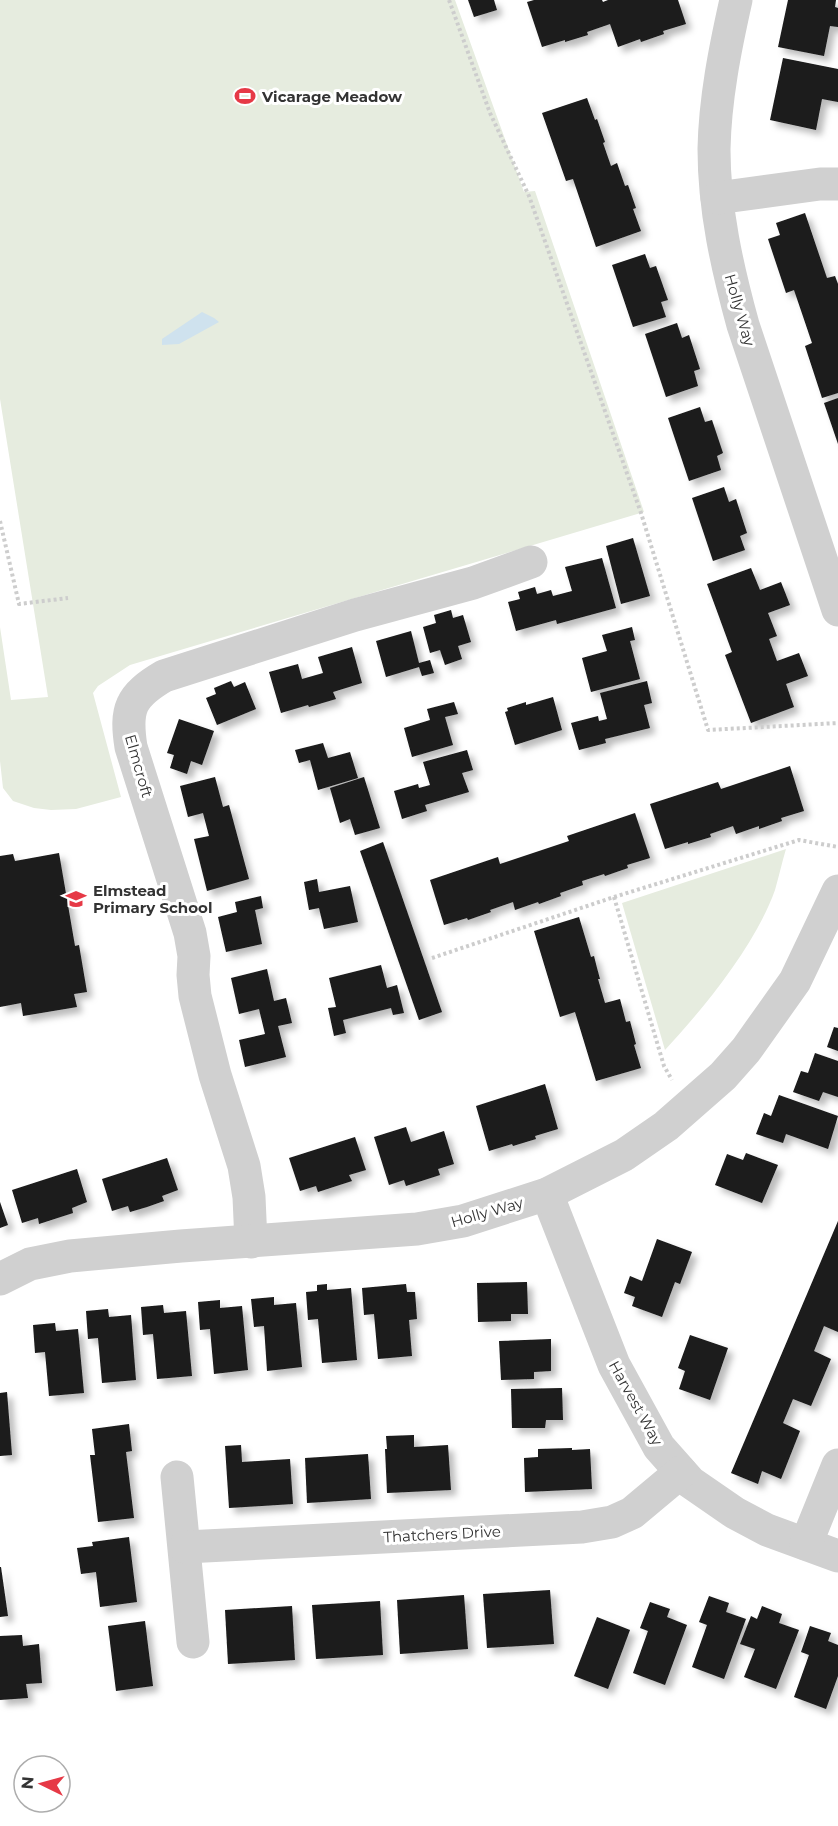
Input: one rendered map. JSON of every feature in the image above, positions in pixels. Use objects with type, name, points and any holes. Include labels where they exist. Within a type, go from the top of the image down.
[{"type":"street","name":"Holly Way","points":[[736,0],[718,87],[714,147],[717,198],[730,279],[743,325],[838,610]]},
{"type":"street","points":[[717,198],[820,184],[838,184]]},
{"type":"street","name":"Elmcroft","points":[[251,1242],[246,1173],[215,1075],[195,996],[194,956],[190,933],[131,747],[128,724],[132,704],[147,686],[164,676],[355,615],[473,583],[531,562]]},
{"type":"street","name":"Holly Way","points":[[0,1278],[30,1264],[70,1256],[417,1229],[463,1221],[547,1194],[624,1155],[666,1126],[723,1076],[746,1050],[795,981],[838,891]]},
{"type":"street","name":"Harvest Way","points":[[547,1194],[614,1365],[636,1409],[659,1447],[690,1482],[735,1513],[767,1530],[838,1556]]},
{"type":"street","points":[[806,1544],[838,1465]]},
{"type":"street","name":"Thatchers Drive","points":[[185,1547],[582,1527],[612,1522],[632,1513],[681,1472]]},
{"type":"street","points":[[177,1477],[193,1642]]},
{"type":"path","points":[[449,0],[490,113],[533,207],[641,513],[708,730],[838,723]]},
{"type":"path","points":[[0,521],[19,604],[68,598]]},
{"type":"path","points":[[432,958],[614,897],[799,840],[838,847]]},
{"type":"path","points":[[614,897],[664,1066],[687,1106]]},
{"type":"shaded area","points":[[0,0],[455,0],[524,192],[535,191],[644,512],[130,665],[98,686],[93,693],[121,797],[76,809],[51,810],[34,808],[13,801],[3,788],[0,761],[0,627],[11,700],[48,697],[0,399]]},
{"type":"shaded area","points":[[786,849],[775,890],[755,932],[728,975],[665,1050],[622,903]]},
{"type":"water","points":[[202,312],[219,322],[179,344],[162,345],[162,339]]},
{"type":"building","points":[[468,0],[494,0],[497,10],[474,17]]},
{"type":"building","points":[[534,0],[602,0],[603,2],[608,0],[678,0],[686,24],[663,31],[664,34],[641,42],[640,39],[618,47],[610,24],[587,32],[588,35],[542,47],[527,2]]},
{"type":"building","points":[[788,0],[836,0],[838,27],[830,26],[824,56],[778,47]]},
{"type":"building","points":[[783,58],[838,69],[838,102],[822,99],[816,130],[770,120]]},
{"type":"building","points":[[587,98],[595,120],[597,119],[611,166],[617,163],[625,186],[628,185],[641,231],[596,247],[573,179],[566,181],[542,113]]},
{"type":"building","points":[[805,213],[827,278],[835,276],[838,284],[838,393],[822,398],[805,346],[812,343],[794,290],[786,293],[768,239],[780,235],[776,223]]},
{"type":"building","points":[[645,254],[650,268],[656,266],[668,300],[661,302],[666,317],[633,327],[612,265]]},
{"type":"building","points":[[677,323],[682,338],[689,335],[700,369],[694,371],[698,386],[666,397],[645,334]]},
{"type":"building","points":[[838,398],[838,444],[824,403]]},
{"type":"building","points":[[700,407],[705,422],[712,420],[723,453],[717,456],[721,470],[689,481],[668,418]]},
{"type":"building","points":[[724,487],[729,502],[736,499],[747,533],[740,536],[745,550],[713,561],[692,498]]},
{"type":"building","points":[[633,538],[650,596],[621,604],[606,546]]},
{"type":"building","points":[[602,558],[616,608],[557,624],[556,620],[516,631],[508,602],[520,599],[518,592],[535,587],[537,594],[551,590],[553,596],[572,591],[565,567]]},
{"type":"building","points":[[751,568],[760,590],[781,582],[790,605],[768,613],[777,636],[769,639],[777,661],[799,653],[808,676],[786,684],[794,707],[751,723],[725,655],[732,652],[707,584]]},
{"type":"building","points":[[451,610],[453,618],[463,615],[471,642],[458,646],[462,659],[445,665],[440,650],[430,653],[423,627],[436,623],[434,615]]},
{"type":"building","points":[[632,627],[635,640],[630,641],[640,679],[591,692],[582,658],[607,651],[602,635]]},
{"type":"building","points":[[411,631],[419,663],[430,660],[434,673],[422,676],[419,667],[386,677],[376,641]]},
{"type":"building","points":[[352,647],[362,683],[333,692],[336,699],[281,713],[269,672],[298,664],[302,679],[323,673],[318,657]]},
{"type":"building","points":[[231,681],[234,687],[245,682],[256,709],[217,725],[206,698],[216,694],[214,688]]},
{"type":"building","points":[[647,681],[652,703],[644,705],[650,728],[605,739],[606,743],[579,750],[571,723],[598,716],[599,721],[607,719],[600,693]]},
{"type":"building","points":[[553,697],[562,730],[515,745],[505,712],[508,711],[507,708]]},
{"type":"building","points":[[454,702],[458,714],[445,717],[453,745],[412,757],[404,728],[430,720],[427,709]]},
{"type":"building","points":[[179,719],[214,731],[202,765],[191,761],[187,774],[170,768],[174,755],[167,753]]},
{"type":"building","points":[[323,743],[328,758],[350,752],[358,778],[318,790],[310,760],[299,763],[295,750]]},
{"type":"building","points":[[467,750],[473,770],[462,773],[469,792],[425,805],[427,811],[402,819],[394,791],[418,784],[419,788],[430,785],[423,762]]},
{"type":"building","points":[[790,766],[804,811],[781,818],[782,821],[759,829],[759,826],[736,834],[733,826],[710,834],[711,837],[665,849],[650,804],[718,782],[721,789]]},
{"type":"building","points":[[215,777],[223,807],[229,805],[249,879],[207,891],[194,839],[209,836],[203,813],[188,817],[180,786]]},
{"type":"building","points":[[364,777],[380,828],[355,835],[350,819],[340,823],[330,788]]},
{"type":"building","points":[[635,813],[650,858],[627,865],[628,868],[605,876],[604,874],[582,881],[583,885],[539,904],[538,902],[515,910],[513,902],[468,920],[467,918],[444,925],[430,880],[498,857],[500,864],[569,841],[567,836]]},
{"type":"building","points":[[383,842],[442,1012],[419,1020],[360,851]]},
{"type":"building","points":[[59,853],[75,946],[79,945],[87,992],[74,994],[77,1007],[23,1016],[21,1003],[0,1007],[0,856],[13,854],[15,861]]},
{"type":"building","points":[[317,879],[319,892],[350,886],[358,922],[324,929],[319,908],[309,910],[304,882]]},
{"type":"building","points":[[261,896],[263,908],[255,910],[262,944],[226,952],[218,917],[237,912],[235,902]]},
{"type":"building","points":[[579,917],[591,957],[594,956],[605,1003],[620,999],[626,1022],[630,1021],[641,1068],[596,1081],[575,1012],[560,1017],[534,931]]},
{"type":"building","points":[[381,965],[387,988],[397,985],[404,1013],[393,1015],[391,1008],[343,1020],[346,1033],[334,1036],[328,1008],[336,1007],[329,978]]},
{"type":"building","points":[[267,969],[274,1001],[286,998],[292,1023],[278,1026],[286,1057],[245,1067],[239,1040],[265,1034],[259,1009],[239,1014],[231,978]]},
{"type":"building","points":[[834,1027],[838,1028],[838,1051],[827,1047]]},
{"type":"building","points":[[815,1053],[838,1061],[838,1097],[823,1092],[819,1101],[793,1092],[801,1071],[808,1073]]},
{"type":"building","points":[[545,1084],[558,1129],[535,1136],[536,1139],[489,1151],[476,1106]]},
{"type":"building","points":[[779,1095],[838,1116],[828,1149],[786,1134],[783,1143],[756,1134],[764,1113],[771,1116]]},
{"type":"building","points":[[406,1127],[411,1142],[444,1131],[454,1164],[438,1169],[440,1175],[406,1186],[404,1180],[389,1185],[374,1137]]},
{"type":"building","points":[[355,1137],[366,1170],[349,1175],[352,1181],[318,1192],[316,1186],[300,1191],[289,1158]]},
{"type":"building","points":[[746,1153],[778,1165],[762,1203],[715,1185],[727,1154],[743,1160]]},
{"type":"building","points":[[167,1158],[178,1190],[162,1196],[164,1201],[147,1207],[130,1212],[128,1206],[112,1211],[102,1179]]},
{"type":"building","points":[[77,1169],[87,1202],[72,1208],[73,1213],[39,1224],[38,1218],[22,1223],[12,1190]]},
{"type":"building","points":[[0,1202],[8,1225],[0,1228]]},
{"type":"building","points":[[838,1221],[838,1332],[824,1326],[814,1351],[831,1359],[811,1406],[793,1399],[783,1423],[800,1431],[781,1479],[762,1471],[758,1484],[731,1473]]},
{"type":"building","points":[[657,1239],[692,1252],[680,1284],[675,1282],[662,1317],[632,1306],[635,1297],[624,1293],[630,1276],[642,1281]]},
{"type":"building","points":[[527,1282],[528,1314],[511,1314],[511,1321],[478,1322],[477,1283]]},
{"type":"building","points":[[327,1284],[327,1290],[351,1288],[357,1360],[322,1363],[318,1319],[308,1320],[306,1292],[317,1291],[317,1285]]},
{"type":"building","points":[[406,1284],[407,1292],[415,1292],[417,1319],[409,1320],[412,1356],[378,1359],[374,1314],[364,1315],[362,1288]]},
{"type":"building","points":[[274,1297],[274,1305],[296,1303],[302,1367],[267,1371],[264,1326],[254,1327],[251,1299]]},
{"type":"building","points":[[220,1300],[220,1308],[242,1306],[248,1370],[214,1374],[210,1329],[200,1330],[198,1302]]},
{"type":"building","points":[[163,1305],[164,1313],[186,1311],[192,1376],[157,1379],[153,1334],[143,1335],[141,1307]]},
{"type":"building","points":[[108,1309],[109,1317],[131,1315],[136,1380],[102,1383],[98,1338],[88,1339],[86,1311]]},
{"type":"building","points":[[55,1323],[56,1331],[78,1329],[84,1393],[49,1396],[45,1352],[35,1353],[33,1325]]},
{"type":"building","points":[[690,1335],[728,1348],[710,1400],[679,1389],[685,1371],[678,1368]]},
{"type":"building","points":[[551,1339],[551,1371],[534,1372],[534,1379],[501,1380],[499,1341]]},
{"type":"building","points":[[562,1388],[563,1420],[546,1420],[545,1428],[512,1428],[511,1389]]},
{"type":"building","points":[[7,1392],[12,1455],[0,1456],[0,1393]]},
{"type":"building","points":[[129,1424],[132,1451],[126,1452],[134,1518],[98,1522],[90,1455],[95,1455],[92,1429]]},
{"type":"building","points":[[414,1435],[414,1447],[448,1445],[451,1490],[387,1493],[386,1436]]},
{"type":"building","points":[[241,1445],[242,1462],[290,1459],[293,1504],[229,1508],[225,1446]]},
{"type":"building","points":[[572,1448],[572,1450],[590,1449],[592,1489],[525,1492],[524,1458],[538,1457],[538,1449]]},
{"type":"building","points":[[368,1454],[371,1499],[307,1503],[305,1458]]},
{"type":"building","points":[[129,1537],[137,1602],[100,1607],[96,1572],[81,1574],[77,1548],[93,1546],[92,1542]]},
{"type":"building","points":[[0,1567],[8,1616],[0,1617]]},
{"type":"building","points":[[550,1590],[554,1644],[487,1648],[483,1594]]},
{"type":"building","points":[[464,1595],[468,1649],[400,1654],[397,1600]]},
{"type":"building","points":[[709,1596],[729,1603],[726,1612],[746,1619],[724,1679],[692,1667],[707,1625],[699,1622]]},
{"type":"building","points":[[380,1601],[383,1655],[316,1659],[312,1605]]},
{"type":"building","points":[[650,1602],[670,1609],[667,1617],[687,1625],[665,1685],[633,1673],[648,1631],[640,1628]]},
{"type":"building","points":[[292,1606],[295,1660],[228,1664],[225,1610]]},
{"type":"building","points":[[762,1606],[782,1614],[779,1623],[799,1630],[776,1689],[744,1677],[755,1649],[740,1644],[751,1616],[757,1619]]},
{"type":"building","points":[[597,1617],[630,1630],[608,1689],[574,1676]]},
{"type":"building","points":[[145,1621],[153,1686],[116,1691],[108,1626]]},
{"type":"building","points":[[810,1626],[831,1633],[828,1641],[838,1645],[838,1676],[826,1709],[794,1697],[809,1655],[801,1652]]},
{"type":"building","points":[[22,1635],[23,1646],[39,1644],[42,1683],[26,1684],[28,1698],[0,1700],[0,1636]]},
{"type":"place","name":"Vicarage Meadow","points":[[245,96]]},
{"type":"place","name":"Elmstead Primary School","points":[[76,899]]}]
